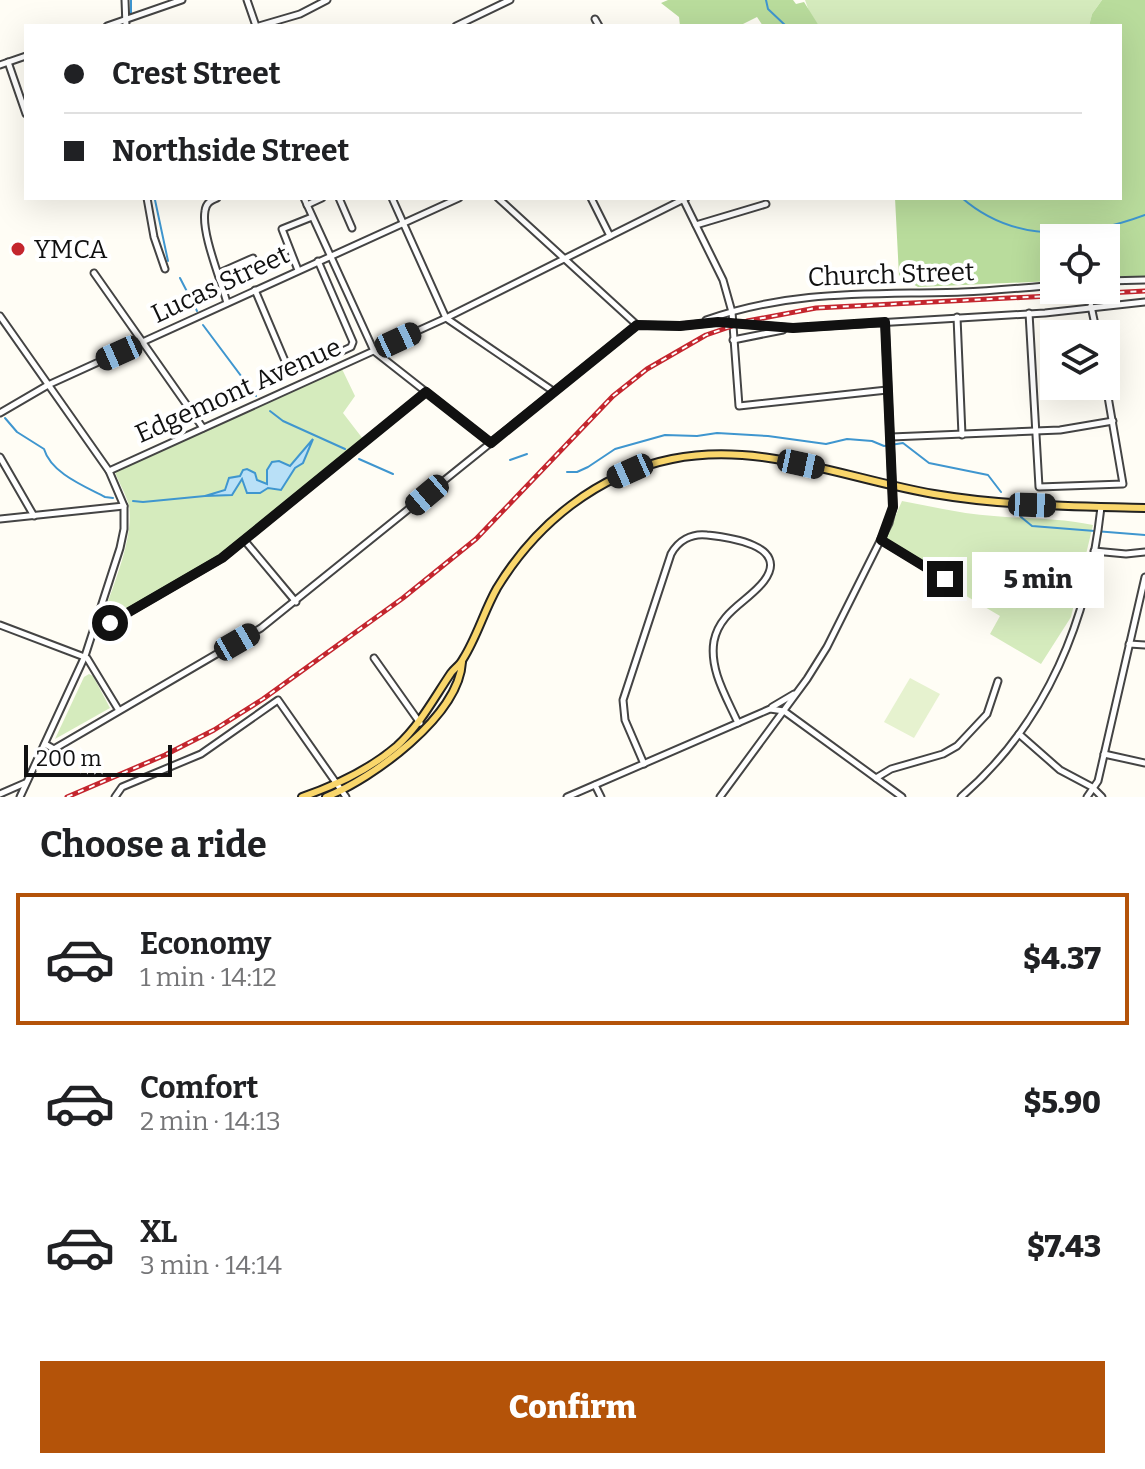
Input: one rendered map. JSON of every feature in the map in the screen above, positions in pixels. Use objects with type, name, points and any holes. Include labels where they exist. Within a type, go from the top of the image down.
[{"type":"main road","points":[[326,797],[341,791],[397,746],[451,695],[461,674],[462,662],[497,589],[528,545],[571,505],[599,486],[630,471],[689,456],[744,455],[988,501],[1145,508]]},
{"type":"main road","points":[[302,797],[341,791]]},
{"type":"street","points":[[125,0],[125,23],[182,0]]},
{"type":"street","points":[[247,0],[256,24]]},
{"type":"street","points":[[264,24],[300,14],[327,0]]},
{"type":"street","points":[[460,24],[510,0]]},
{"type":"street","points":[[595,19],[598,24]]},
{"type":"street","points":[[0,65],[24,57]]},
{"type":"street","points":[[8,62],[24,108]]},
{"type":"street","points":[[147,200],[156,245],[165,269]]},
{"type":"street","points":[[212,200],[205,209],[205,219],[212,256],[227,303]]},
{"type":"street","points":[[305,200],[374,351],[491,443]]},
{"type":"street","points":[[307,205],[318,200]]},
{"type":"street","points":[[340,200],[352,228]]},
{"type":"street","points":[[393,200],[446,318],[553,391]]},
{"type":"street","name":"Lucas Street","points":[[0,413],[48,385],[455,200]]},
{"type":"street","points":[[500,200],[637,325]]},
{"type":"street","points":[[592,200],[610,236]]},
{"type":"street","name":"Edgemont Avenue","points":[[109,471],[446,318],[567,260],[680,200]]},
{"type":"street","points":[[685,200],[723,280],[732,312],[739,406],[887,390]]},
{"type":"street","points":[[696,225],[766,204]]},
{"type":"street","points":[[298,270],[282,229],[312,215]]},
{"type":"street","points":[[219,273],[253,258]]},
{"type":"street","points":[[255,290],[288,368],[295,373],[309,367],[351,347],[353,342],[318,261]]},
{"type":"street","points":[[94,273],[203,428]]},
{"type":"street","points":[[1120,281],[1145,280]]},
{"type":"street","name":"Church Street","points":[[699,323],[786,299],[828,294],[961,292],[1040,286]]},
{"type":"street","points":[[733,340],[793,328],[1029,313],[1145,302]]},
{"type":"street","points":[[1091,306],[1094,320]]},
{"type":"street","points":[[743,309],[739,317],[746,324]]},
{"type":"street","points":[[718,322],[728,319],[732,312]]},
{"type":"street","points":[[732,312],[746,324]]},
{"type":"street","points":[[1029,313],[1039,487],[1123,484],[1109,400]]},
{"type":"street","points":[[0,316],[109,471],[124,506],[122,538],[85,656],[21,795]]},
{"type":"street","points":[[957,317],[962,435]]},
{"type":"street","points":[[45,744],[54,749],[261,628],[637,325],[675,326],[718,322],[793,328]]},
{"type":"street","points":[[720,797],[827,647],[881,540],[893,507],[885,322]]},
{"type":"street","points":[[95,625],[110,623],[222,558],[426,392]]},
{"type":"street","points":[[891,443],[1083,427],[1113,421]]},
{"type":"street","points":[[0,457],[34,516]]},
{"type":"street","points":[[0,519],[124,506]]},
{"type":"street","points":[[961,797],[993,766],[1019,734],[1047,691],[1066,653],[1082,605],[1101,507]]},
{"type":"street","points":[[644,764],[625,720],[624,694],[671,554],[681,542],[694,535],[705,534],[753,543],[761,548],[770,566],[766,579],[727,615],[714,639],[715,669],[738,723]]},
{"type":"street","points":[[881,540],[945,579]]},
{"type":"street","points":[[245,541],[296,602]]},
{"type":"street","points":[[1094,551],[1117,554],[1145,552]]},
{"type":"street","points":[[1087,797],[1094,790],[1104,754],[1145,577]]},
{"type":"street","points":[[0,625],[85,656],[118,709]]},
{"type":"street","points":[[1129,644],[1145,645]]},
{"type":"street","points":[[374,658],[422,724]]},
{"type":"street","points":[[876,778],[957,746],[987,714],[998,681]]},
{"type":"street","points":[[567,797],[770,709],[798,691]]},
{"type":"street","points":[[115,797],[119,789],[201,754],[278,700],[341,791]]},
{"type":"street","points":[[770,709],[784,711],[902,797]]},
{"type":"street","points":[[1019,734],[1060,770],[1102,797]]},
{"type":"street","points":[[1104,754],[1145,763]]},
{"type":"street","points":[[0,794],[25,782]]},
{"type":"street","points":[[595,785],[601,797]]},
{"type":"green space","points":[[668,0],[793,0],[796,4],[804,2],[818,24],[762,24],[757,17],[743,24],[680,24],[679,17],[661,3]]},
{"type":"green space","points":[[805,0],[1102,0],[1092,14],[1090,24],[817,24]]},
{"type":"green space","points":[[1102,0],[1145,0],[1145,277],[1120,277],[1120,224],[1040,224],[1040,282],[918,287],[899,276],[895,200],[1122,200],[1122,24],[1090,24],[1092,14]]},
{"type":"green space","points":[[342,369],[355,396],[343,413],[363,439],[221,555],[105,620],[103,616],[122,561],[130,519],[128,502],[115,472]]},
{"type":"green space","points":[[902,501],[971,514],[1093,525],[1071,617],[1041,664],[990,634],[1000,616],[882,546]]},
{"type":"green space","points":[[89,674],[110,708],[55,739],[84,677]]},
{"type":"green space","points":[[910,678],[940,694],[914,738],[884,722]]},
{"type":"water","points":[[313,439],[303,463],[295,468],[281,490],[268,488],[260,493],[247,493],[242,479],[232,495],[205,496],[225,490],[229,478],[240,476],[247,469],[255,473],[257,480],[267,484],[267,470],[272,462],[279,461],[290,466]]},
{"type":"waterway","points":[[131,0],[131,15]]},
{"type":"waterway","points":[[766,0],[768,9],[784,24]]},
{"type":"waterway","points":[[155,200],[168,261]]},
{"type":"waterway","points":[[965,200],[1004,223],[1027,230],[1050,232],[1098,229],[1145,215]]},
{"type":"waterway","points":[[180,278],[197,311]]},
{"type":"waterway","points":[[203,325],[256,396]]},
{"type":"waterway","points":[[270,411],[283,421],[345,449]]},
{"type":"waterway","points":[[5,418],[17,432],[44,449],[61,472],[105,497],[113,498]]},
{"type":"waterway","points":[[567,472],[588,467],[615,449],[665,435],[717,433],[826,444],[847,439],[872,441],[884,446],[903,443],[929,463],[988,475],[1001,492]]},
{"type":"waterway","points":[[510,460],[527,454]]},
{"type":"waterway","points":[[359,459],[393,474]]},
{"type":"waterway","points":[[133,501],[205,496]]},
{"type":"waterway","points":[[1021,517],[1032,526],[1145,535]]},
{"type":"railway","points":[[67,797],[165,755],[214,730],[263,699],[403,598],[476,539],[613,396],[647,369],[706,335],[747,321],[816,308],[1145,291]]},
{"type":"place","name":"YMCA","points":[[18,249]]},
{"type":"route","points":[[110,623],[222,558],[426,392],[491,443],[637,325],[680,326],[718,322],[793,328],[885,322],[893,507],[881,540],[945,579]]}]
